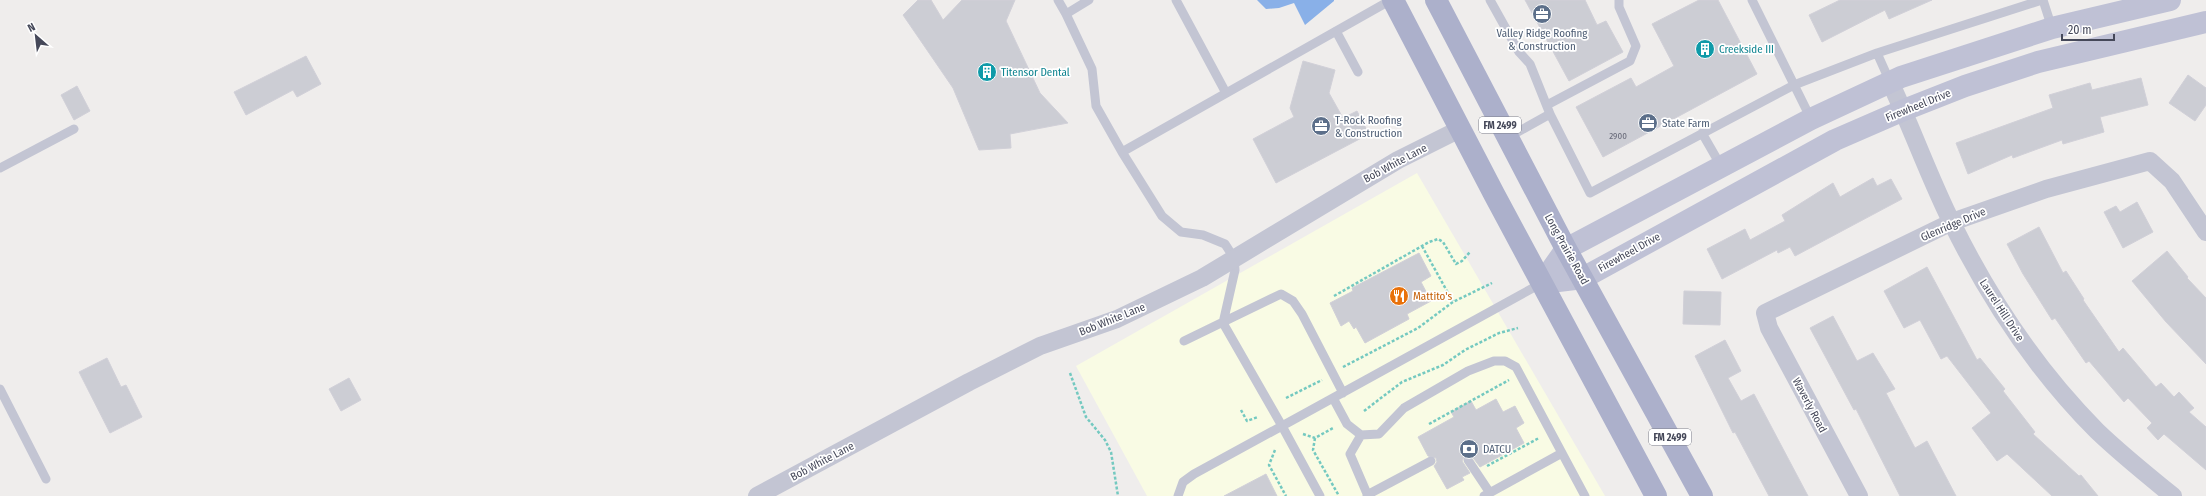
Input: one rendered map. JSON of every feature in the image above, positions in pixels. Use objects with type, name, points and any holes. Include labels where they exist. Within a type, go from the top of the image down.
[{"type":"main road","name":"FM 2499","points":[[1392,0],[1656,496]]},
{"type":"main road","name":"Long Prairie Road","points":[[1436,0],[1566,249],[1702,496]]},
{"type":"street","points":[[1542,284],[1566,249],[1811,119],[1890,82],[2052,28],[2170,0]]},
{"type":"street","name":"Firewheel Drive","points":[[1542,284],[1583,278],[1835,140],[1904,110],[1965,86],[2038,62],[2206,22]]},
{"type":"street","name":"Laurel Hill Drive","points":[[1890,82],[1904,110],[1952,222],[1979,273],[2026,348],[2063,394],[2097,431],[2134,465],[2172,496]]},
{"type":"street","name":"Bob White Lane","points":[[757,496],[968,382],[1040,346],[1117,319],[1202,278],[1398,160],[1460,129]]},
{"type":"street","name":"Glenridge Drive","points":[[1765,313],[1952,222],[2046,189],[2150,161],[2172,181],[2206,232]]},
{"type":"street","name":"Waverly Road","points":[[1765,313],[1769,328],[1859,496]]},
{"type":"lane","points":[[1058,0],[1092,69],[1096,106],[1122,152],[1162,216],[1181,232],[1203,235],[1225,244],[1234,258],[1235,270],[1223,322],[1320,496]]},
{"type":"lane","points":[[1066,14],[1089,0]]},
{"type":"lane","points":[[1176,0],[1226,93]]},
{"type":"lane","points":[[1122,152],[1392,0]]},
{"type":"lane","points":[[1490,0],[1519,52],[1530,64],[1549,109],[1590,193],[1794,85],[1877,53],[2042,0],[2052,28]]},
{"type":"lane","points":[[1507,138],[1549,109],[1630,61],[1636,46],[1619,7],[1619,0]]},
{"type":"lane","points":[[1752,0],[1811,119]]},
{"type":"lane","points":[[1336,31],[1358,72]]},
{"type":"lane","points":[[1877,53],[1890,82]]},
{"type":"lane","points":[[0,168],[74,129]]},
{"type":"lane","points":[[1702,133],[1721,166]]},
{"type":"lane","points":[[1178,496],[1183,482],[1194,474],[1542,284]]},
{"type":"lane","points":[[1184,341],[1281,294],[1293,301],[1302,314],[1343,392]]},
{"type":"lane","points":[[1334,398],[1347,424],[1361,435],[1379,434],[1404,408],[1468,371],[1494,361],[1505,361],[1516,367],[1585,496]]},
{"type":"lane","points":[[0,389],[46,479]]},
{"type":"lane","points":[[1361,435],[1350,454],[1367,496],[1431,461]]},
{"type":"lane","points":[[1468,460],[1487,494],[1562,453]]},
{"type":"path","points":[[1334,296],[1422,246],[1438,239],[1443,242],[1456,264],[1462,261],[1470,252]]},
{"type":"path","points":[[1422,246],[1453,302]]},
{"type":"path","points":[[1286,398],[1418,328],[1453,302],[1492,283]]},
{"type":"path","points":[[1364,411],[1402,382],[1443,365],[1465,350],[1481,342],[1518,328]]},
{"type":"path","points":[[1070,373],[1086,417],[1105,440],[1111,452],[1118,496]]},
{"type":"path","points":[[1429,424],[1514,378]]},
{"type":"path","points":[[1241,410],[1247,421],[1258,417]]},
{"type":"path","points":[[1303,434],[1315,438],[1333,428]]},
{"type":"path","points":[[1485,467],[1545,435]]},
{"type":"path","points":[[1315,438],[1313,450],[1339,496]]},
{"type":"path","points":[[1275,450],[1269,464],[1286,496]]},
{"type":"shaded area","points":[[1417,173],[1605,496],[1147,496],[1076,366]]},
{"type":"water","points":[[1257,0],[1334,1],[1305,25],[1294,3],[1279,8],[1266,9]]},
{"type":"building","name":"Titensor Dental","points":[[918,0],[931,0],[943,20],[962,0],[1015,0],[1006,21],[1040,93],[1068,123],[1010,134],[1011,148],[979,150],[953,88],[903,15]]},
{"type":"building","points":[[1525,0],[1585,0],[1597,25],[1606,21],[1623,52],[1569,81]]},
{"type":"building","points":[[1699,0],[1718,0],[1757,74],[1603,157],[1576,107],[1631,78],[1636,87],[1674,66],[1652,24]]},
{"type":"building","points":[[1840,0],[1932,0],[1889,19],[1885,10],[1822,42],[1809,15]]},
{"type":"building","points":[[306,56],[321,84],[297,97],[293,90],[246,115],[234,92]]},
{"type":"building","name":"T-Rock Roofing & Construction","points":[[1303,61],[1335,70],[1329,93],[1343,118],[1357,111],[1369,134],[1276,183],[1253,139],[1294,117],[1290,108]]},
{"type":"building","points":[[2188,75],[2206,88],[2206,105],[2195,121],[2169,103]]},
{"type":"building","points":[[2141,78],[2148,105],[2100,117],[2104,132],[2063,144],[2062,140],[2013,158],[2012,155],[1968,174],[1956,143],[2053,108],[2049,95],[2090,83],[2092,90]]},
{"type":"building","points":[[77,86],[90,111],[74,120],[61,95]]},
{"type":"building","points":[[1873,178],[1877,186],[1891,179],[1902,199],[1795,256],[1790,247],[1778,253],[1777,250],[1722,279],[1707,249],[1745,229],[1750,240],[1785,221],[1782,215],[1833,183],[1840,197]]},
{"type":"building","points":[[2137,202],[2153,232],[2123,248],[2104,212],[2116,206],[2120,212]]},
{"type":"building","points":[[2039,227],[2063,273],[2066,271],[2084,299],[2083,300],[2119,352],[2123,348],[2156,387],[2161,383],[2174,397],[2179,392],[2194,408],[2189,412],[2206,427],[2206,470],[2164,434],[2158,440],[2147,428],[2152,423],[2128,398],[2124,402],[2089,361],[2086,363],[2055,318],[2052,320],[2023,274],[2007,244]]},
{"type":"building","points":[[2167,251],[2188,277],[2187,278],[2206,298],[2206,364],[2166,322],[2132,281]]},
{"type":"building","points":[[1419,253],[1431,276],[1421,282],[1431,301],[1407,314],[1409,319],[1365,343],[1356,327],[1354,329],[1349,321],[1341,326],[1330,303],[1353,291],[1352,288]]},
{"type":"building","points":[[1927,267],[1977,360],[1980,358],[2005,389],[2003,391],[2035,432],[2033,434],[2079,476],[2081,475],[2098,496],[2052,496],[2007,454],[1997,461],[1972,428],[1991,413],[1947,356],[1941,359],[1920,320],[1904,328],[1884,291]]},
{"type":"building","points":[[1684,291],[1721,292],[1720,325],[1683,324]]},
{"type":"building","points":[[1833,316],[1857,361],[1873,353],[1895,389],[1886,393],[1915,448],[1927,441],[1956,496],[1900,496],[1856,409],[1854,410],[1810,328]]},
{"type":"building","points":[[1725,340],[1741,371],[1728,378],[1741,401],[1754,394],[1808,496],[1769,496],[1735,432],[1733,433],[1695,356]]},
{"type":"building","points":[[107,358],[121,387],[126,385],[142,417],[110,433],[79,372]]},
{"type":"building","points":[[349,378],[361,400],[341,411],[329,389]]},
{"type":"building","name":"DATCU","points":[[1496,399],[1503,412],[1515,406],[1524,423],[1516,428],[1524,443],[1480,467],[1471,455],[1465,455],[1462,461],[1470,473],[1462,477],[1464,480],[1447,489],[1434,466],[1437,462],[1436,458],[1428,456],[1418,437],[1454,417],[1451,412],[1471,401],[1476,410]]},
{"type":"building","points":[[1266,474],[1277,496],[1224,496]]},
{"type":"place","name":"Valley Ridge Roofing & Construction","points":[[1542,14]]},
{"type":"place","name":"Creekside III","points":[[1705,49]]},
{"type":"place","name":"Titensor Dental","points":[[987,72]]},
{"type":"place","name":"State Farm","points":[[1648,123]]},
{"type":"place","name":"T-Rock Roofing & Construction","points":[[1321,126]]},
{"type":"place","name":"Mattito's","points":[[1399,296]]},
{"type":"place","name":"DATCU","points":[[1469,449]]}]
